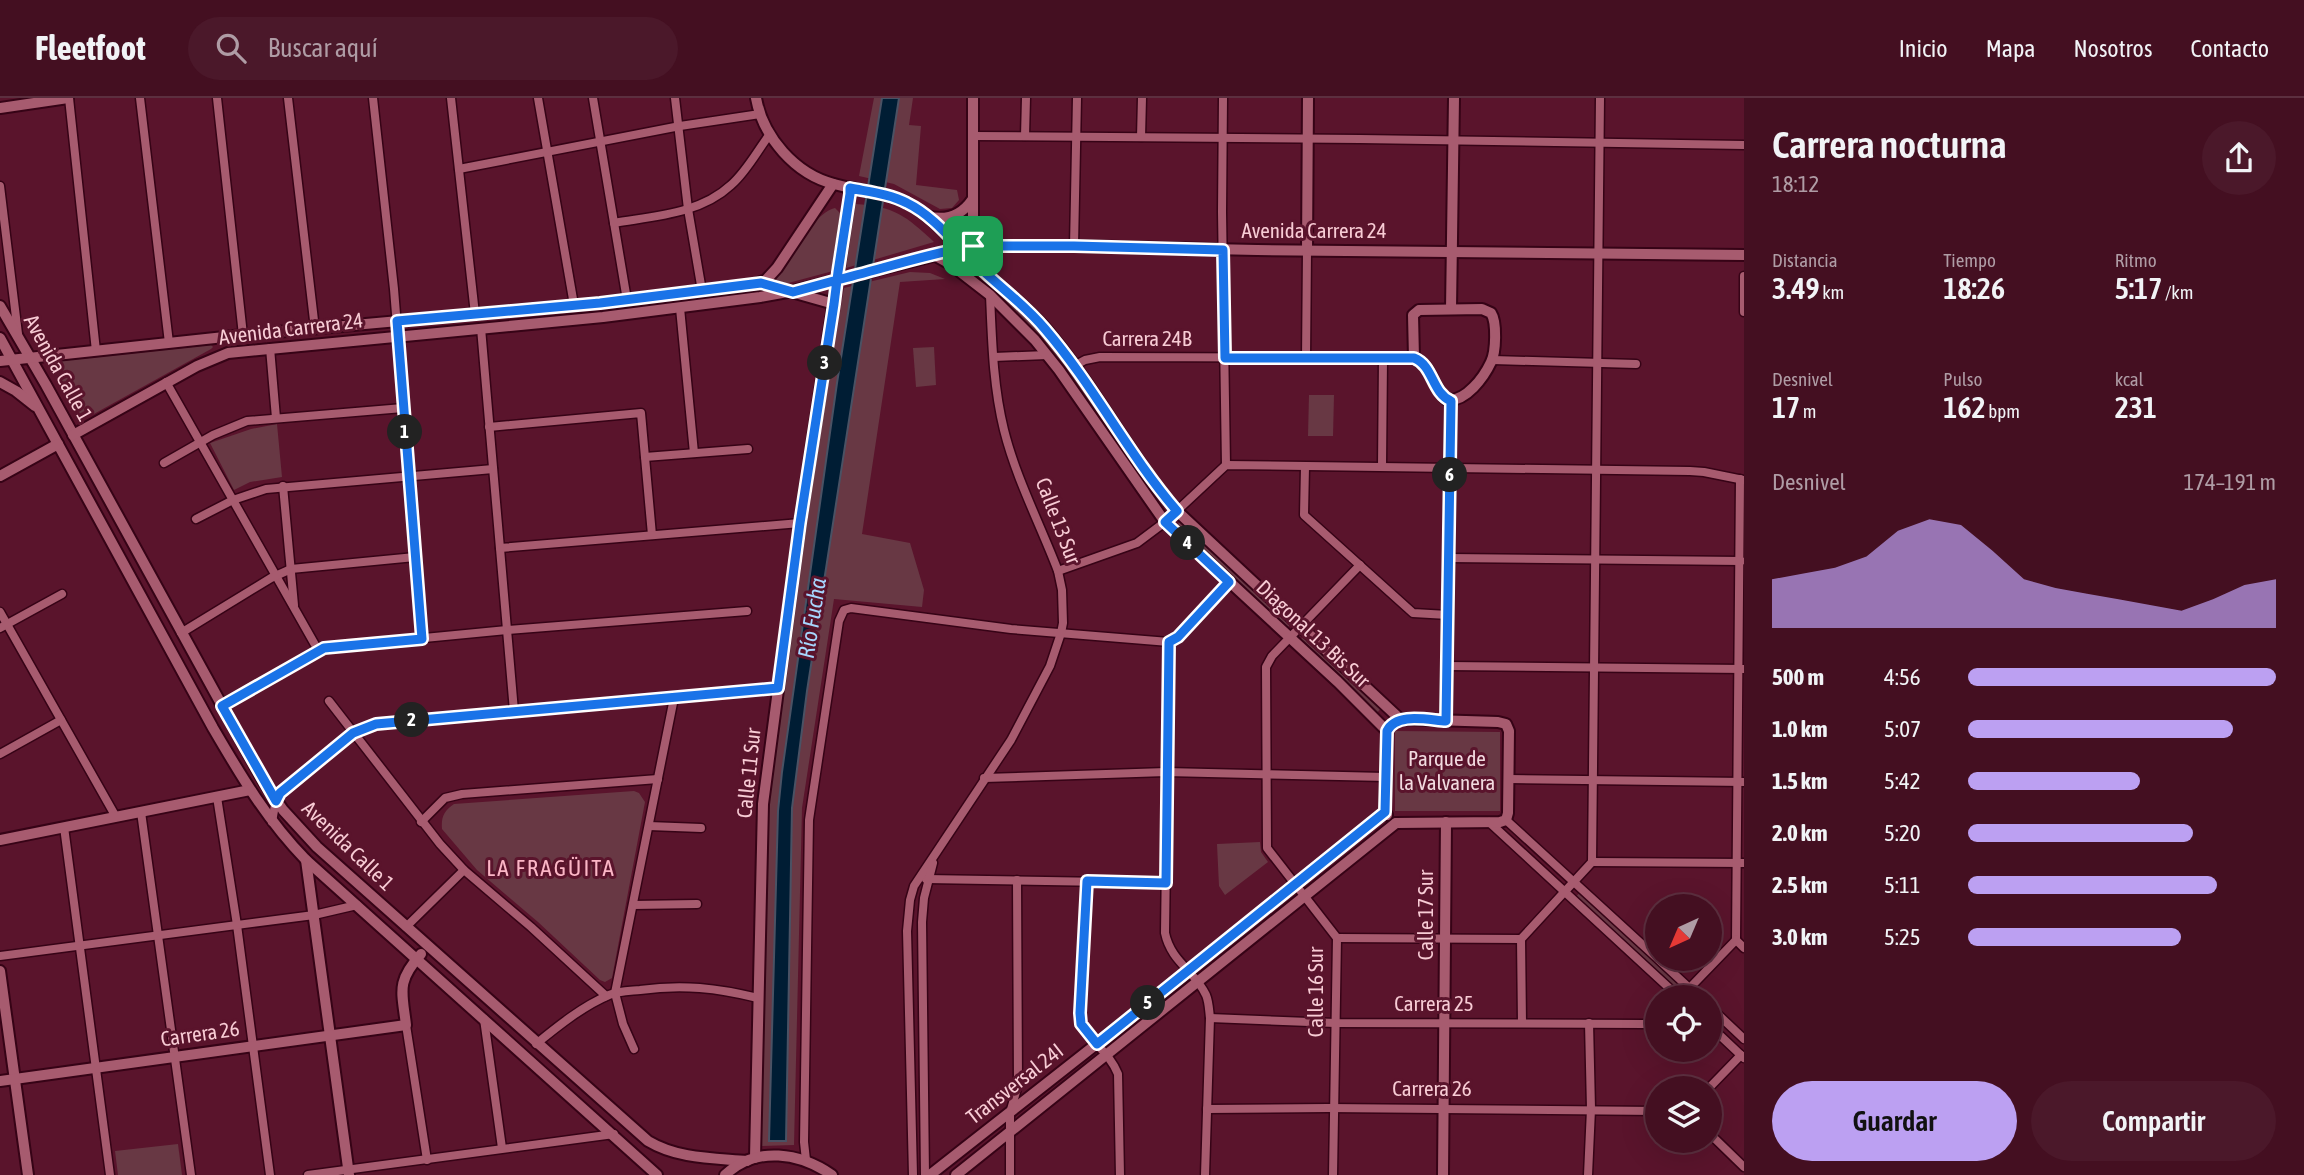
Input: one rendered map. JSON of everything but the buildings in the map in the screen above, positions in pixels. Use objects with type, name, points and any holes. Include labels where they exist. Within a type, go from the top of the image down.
[{"type":"street","points":[[0,108],[68,98],[96,351]]},
{"type":"street","points":[[140,98],[169,343]]},
{"type":"street","points":[[216,98],[243,335]]},
{"type":"street","points":[[288,98],[314,329]]},
{"type":"street","points":[[373,98],[397,321],[422,639]]},
{"type":"street","points":[[451,98],[475,314]]},
{"type":"street","points":[[538,98],[574,305]]},
{"type":"street","points":[[593,98],[628,300]]},
{"type":"street","points":[[675,98],[688,209],[702,291]]},
{"type":"street","name":"Diagonal 13 Bis Sur","points":[[756,98],[770,134],[782,151],[797,165],[833,184],[888,195],[928,216],[1032,314],[1074,366],[1177,511],[1400,719]]},
{"type":"street","points":[[973,98],[973,246]]},
{"type":"street","points":[[1025,136],[1026,98]]},
{"type":"street","points":[[1074,246],[1077,98]]},
{"type":"street","points":[[1141,137],[1142,98]]},
{"type":"street","points":[[1223,98],[1226,465]]},
{"type":"street","points":[[1306,359],[1308,98]]},
{"type":"street","points":[[1451,310],[1454,98]]},
{"type":"street","points":[[1522,1023],[1521,939],[1592,862],[1600,98]]},
{"type":"street","points":[[459,169],[680,126],[760,114]]},
{"type":"street","points":[[614,223],[688,209],[708,201],[730,187],[770,134]]},
{"type":"street","points":[[973,136],[1744,145]]},
{"type":"street","points":[[761,283],[777,268],[833,184]]},
{"type":"street","points":[[0,187],[19,337]]},
{"type":"street","name":"Calle 11 Sur","points":[[751,1159],[763,804],[800,523],[834,304],[842,279],[850,188]]},
{"type":"street","points":[[928,216],[947,218],[956,215],[972,200]]},
{"type":"street","name":"Avenida Carrera 24","points":[[73,435],[222,354],[680,308],[793,292],[973,246],[1744,255]]},
{"type":"street","name":"Diagonal 13 Bis Sur","points":[[933,255],[950,264],[990,295],[1047,355],[1165,522],[1387,731]]},
{"type":"street","points":[[1743,312],[1744,276]]},
{"type":"street","points":[[761,283],[834,304]]},
{"type":"street","name":"Avenida Carrera 24","points":[[0,361],[243,335],[628,300],[761,283]]},
{"type":"street","name":"Calle 13 Sur","points":[[913,1175],[908,922],[912,892],[1024,717],[1050,666],[1061,633],[1063,610],[1058,571],[1008,443],[999,409],[990,295]]},
{"type":"street","name":"Avenida Calle 1","points":[[0,306],[276,801],[304,835],[536,1044],[628,1125],[656,1146],[684,1155],[751,1159],[787,1155],[811,1162]]},
{"type":"street","points":[[680,308],[694,453]]},
{"type":"street","points":[[1425,309],[1451,310],[1482,309],[1491,313],[1496,323],[1493,360],[1468,393],[1451,401],[1440,394],[1425,366],[1414,358],[1412,318],[1415,312],[1425,309]]},
{"type":"street","points":[[481,328],[514,711]]},
{"type":"street","name":"Avenida Calle 1","points":[[0,338],[213,728],[272,823],[306,859],[657,1175]]},
{"type":"street","points":[[270,348],[276,418]]},
{"type":"street","points":[[994,356],[1047,355]]},
{"type":"street","name":"Carrera 24B","points":[[1074,366],[1100,357],[1414,358]]},
{"type":"street","points":[[1382,466],[1383,359]]},
{"type":"street","points":[[1493,360],[1636,364]]},
{"type":"street","points":[[0,382],[16,391],[40,411]]},
{"type":"street","points":[[166,383],[318,650]]},
{"type":"street","points":[[1446,721],[1451,401]]},
{"type":"street","points":[[164,463],[230,426],[247,421],[402,408]]},
{"type":"street","points":[[489,427],[641,413],[652,535]]},
{"type":"street","points":[[1111,446],[1123,436]]},
{"type":"street","points":[[0,476],[58,444]]},
{"type":"street","points":[[645,457],[748,449]]},
{"type":"street","points":[[1058,571],[1127,547],[1146,537],[1226,465],[1597,469],[1704,472],[1742,479],[1740,863],[1736,940],[1693,985]]},
{"type":"street","points":[[1305,467],[1304,515],[1413,613],[1448,615]]},
{"type":"street","points":[[196,519],[249,493],[283,486],[493,469]]},
{"type":"street","points":[[283,486],[294,608]]},
{"type":"street","points":[[500,548],[800,523]]},
{"type":"street","points":[[181,633],[291,569],[415,557]]},
{"type":"street","points":[[1449,558],[1742,561]]},
{"type":"street","points":[[1290,639],[1360,565]]},
{"type":"street","points":[[832,1175],[811,1162],[804,1142],[809,820],[839,621],[844,610],[851,608],[1012,629],[1169,642],[1178,637],[1229,582]]},
{"type":"street","points":[[3,626],[62,594]]},
{"type":"street","points":[[222,706],[318,650],[331,647],[747,611]]},
{"type":"street","points":[[0,612],[3,626],[116,817]]},
{"type":"street","name":"Calle 16 Sur","points":[[1290,639],[1267,664],[1267,848],[1337,938],[1333,1175]]},
{"type":"street","points":[[1169,642],[1166,772],[1167,943],[1207,999],[1210,1018],[1205,1175]]},
{"type":"street","points":[[1447,666],[1741,669]]},
{"type":"street","points":[[272,823],[280,793],[363,727],[388,722],[778,688]]},
{"type":"street","points":[[634,1049],[623,1024],[615,993],[674,698]]},
{"type":"street","points":[[329,701],[421,822],[464,870],[606,996]]},
{"type":"street","points":[[1506,820],[1509,731],[1506,724],[1400,719],[1390,725],[1387,731],[1385,777],[1385,812],[1389,818],[1396,823],[1506,820],[1645,947]]},
{"type":"street","points":[[0,754],[61,720]]},
{"type":"street","points":[[984,778],[1166,772],[1385,777]]},
{"type":"street","points":[[421,822],[440,802],[452,796],[658,779]]},
{"type":"street","points":[[1508,779],[1741,782]]},
{"type":"street","points":[[0,840],[250,790]]},
{"type":"street","points":[[217,797],[270,1175]]},
{"type":"street","points":[[142,812],[191,1175]]},
{"type":"street","name":"Transversal 24I","points":[[927,1175],[1033,1095],[1385,812]]},
{"type":"street","name":"Calle 17 Sur","points":[[1443,1175],[1446,822]]},
{"type":"street","points":[[1489,822],[1666,985]]},
{"type":"street","name":"Transversal 24I","points":[[956,1175],[1396,823]]},
{"type":"street","points":[[649,826],[701,828]]},
{"type":"street","points":[[64,827],[110,1175]]},
{"type":"street","name":"Calle 13 Sur","points":[[927,1175],[922,922],[924,898],[935,857]]},
{"type":"street","points":[[306,859],[349,1172]]},
{"type":"street","points":[[1592,862],[1740,863]]},
{"type":"street","points":[[405,927],[464,870]]},
{"type":"street","points":[[919,879],[1166,883]]},
{"type":"street","points":[[1010,1175],[1010,1113],[1018,1085],[1017,880]]},
{"type":"street","points":[[1087,881],[1081,1024],[1107,1053],[1118,1073],[1120,1175]]},
{"type":"street","points":[[633,905],[696,904]]},
{"type":"street","points":[[0,956],[314,915],[357,905]]},
{"type":"street","points":[[1337,938],[1521,939]]},
{"type":"street","points":[[1736,940],[1744,947]]},
{"type":"street","points":[[427,946],[406,971],[401,983],[427,1160]]},
{"type":"street","points":[[0,971],[28,1175]]},
{"type":"street","points":[[1671,971],[1687,985]]},
{"type":"street","points":[[536,1044],[572,1017],[615,993],[671,986],[699,986],[758,998]]},
{"type":"street","points":[[484,1018],[502,1148]]},
{"type":"street","name":"Carrera 25","points":[[1210,1018],[1335,1023],[1645,1024]]},
{"type":"street","points":[[1722,1018],[1744,1039]]},
{"type":"street","points":[[1588,1175],[1591,1109],[1589,1023]]},
{"type":"street","name":"Carrera 26","points":[[0,1081],[406,1025]]},
{"type":"street","points":[[1722,1037],[1743,1057],[1722,1076]]},
{"type":"street","points":[[1018,1085],[1033,1095]]},
{"type":"street","name":"Carrera 26","points":[[1207,1110],[1334,1108],[1645,1111]]},
{"type":"street","points":[[308,1175],[349,1172],[614,1134]]},
{"type":"street","points":[[1722,1146],[1744,1167]]},
{"type":"street","points":[[725,1175],[751,1159]]},
{"type":"street","points":[[811,1162],[843,1175]]},
{"type":"green space","points":[[874,98],[913,98],[909,125],[921,126],[916,185],[957,190],[959,200],[952,208],[940,209],[894,184],[859,176]]},
{"type":"green space","points":[[855,204],[880,207],[899,214],[934,242],[846,268]]},
{"type":"green space","points":[[835,208],[841,214],[833,271],[766,289],[811,226]]},
{"type":"green space","points":[[910,272],[930,273],[945,279],[900,282],[862,534],[910,543],[924,590],[922,607],[834,599],[802,808],[794,1145],[760,1146],[767,820],[799,562],[844,288]]},
{"type":"green space","points":[[983,278],[1029,318],[1077,377],[1116,433],[1110,437],[980,281]]},
{"type":"green space","points":[[211,345],[211,349],[83,420],[51,362]]},
{"type":"green space","points":[[934,347],[936,385],[916,387],[913,348]]},
{"type":"green space","points":[[1309,395],[1334,395],[1333,436],[1308,436]]},
{"type":"green space","points":[[277,424],[282,477],[250,482],[234,490],[210,443],[251,429]]},
{"type":"green space","points":[[1181,521],[1291,624],[1285,630],[1175,527]]},
{"type":"green space","points":[[1304,636],[1381,708],[1377,713],[1299,641]]},
{"type":"green space","name":"Parque de la Valvanera","points":[[1395,731],[1500,732],[1500,811],[1395,811]]},
{"type":"green space","points":[[634,791],[639,793],[645,802],[612,978],[605,982],[477,870],[442,829],[444,815],[454,804]]},
{"type":"green space","points":[[1260,842],[1261,852],[1268,862],[1225,895],[1219,886],[1217,844]]},
{"type":"green space","points":[[1581,891],[1645,951],[1645,963],[1575,898]]},
{"type":"green space","points":[[1654,971],[1666,971],[1678,982],[1669,985]]},
{"type":"green space","points":[[178,1144],[182,1175],[118,1175],[115,1151]]},
{"type":"water","name":"Río Fucha","points":[[882,98],[899,98],[807,691],[792,808],[786,1141],[769,1141],[778,811],[782,772],[837,383]]},
{"type":"district","name":"LA FRAGÜITA","points":[[551,868]]},
{"type":"route","points":[[973,246],[960,248],[888,267],[837,280],[829,282],[793,292],[761,283],[600,303],[397,321],[422,639],[318,650],[222,706],[276,801],[280,793],[353,733],[376,724],[778,688],[800,523],[834,304],[837,280],[838,272],[850,194],[850,188],[888,195],[928,216],[960,248],[979,267],[1020,302],[1045,329],[1177,511],[1165,522],[1229,582],[1178,637],[1169,642],[1166,883],[1087,881],[1081,1024],[1097,1044],[1150,1002],[1385,812],[1387,731],[1390,725],[1400,719],[1446,721],[1451,401],[1440,394],[1428,369],[1414,358],[1225,358],[1223,250],[973,246]]}]
